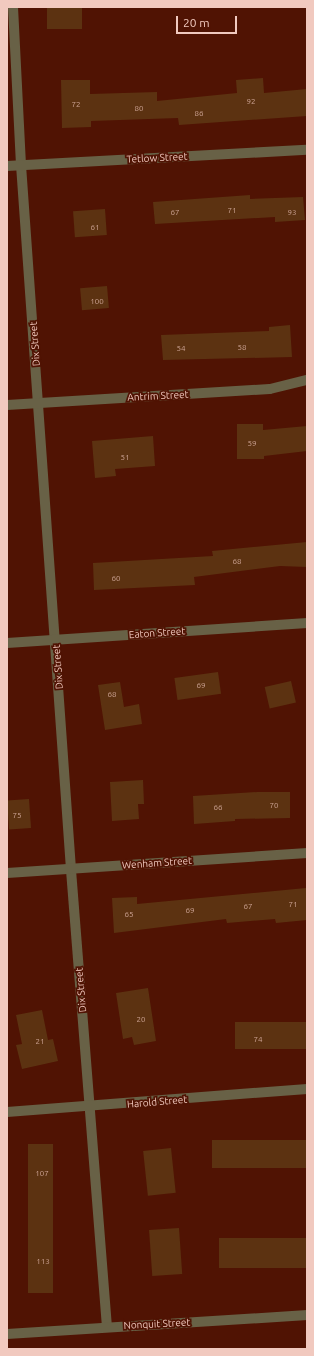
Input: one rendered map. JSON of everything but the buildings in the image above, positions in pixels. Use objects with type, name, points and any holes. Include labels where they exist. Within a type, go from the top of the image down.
[{"type":"street","name":"Dix Street","points":[[13,7],[12,70],[21,165],[39,403],[71,870],[91,1107],[107,1327]]},
{"type":"street","name":"Tetlow Street","points":[[7,166],[307,150]]},
{"type":"street","name":"Antrim Street","points":[[7,405],[270,388],[307,380]]},
{"type":"street","name":"Eaton Street","points":[[7,644],[307,623]]},
{"type":"street","name":"Wenham Street","points":[[7,873],[71,870],[307,853]]},
{"type":"street","name":"Harold Street","points":[[7,1112],[91,1107],[307,1089]]},
{"type":"street","name":"Nonquit Street","points":[[7,1334],[307,1315]]}]
